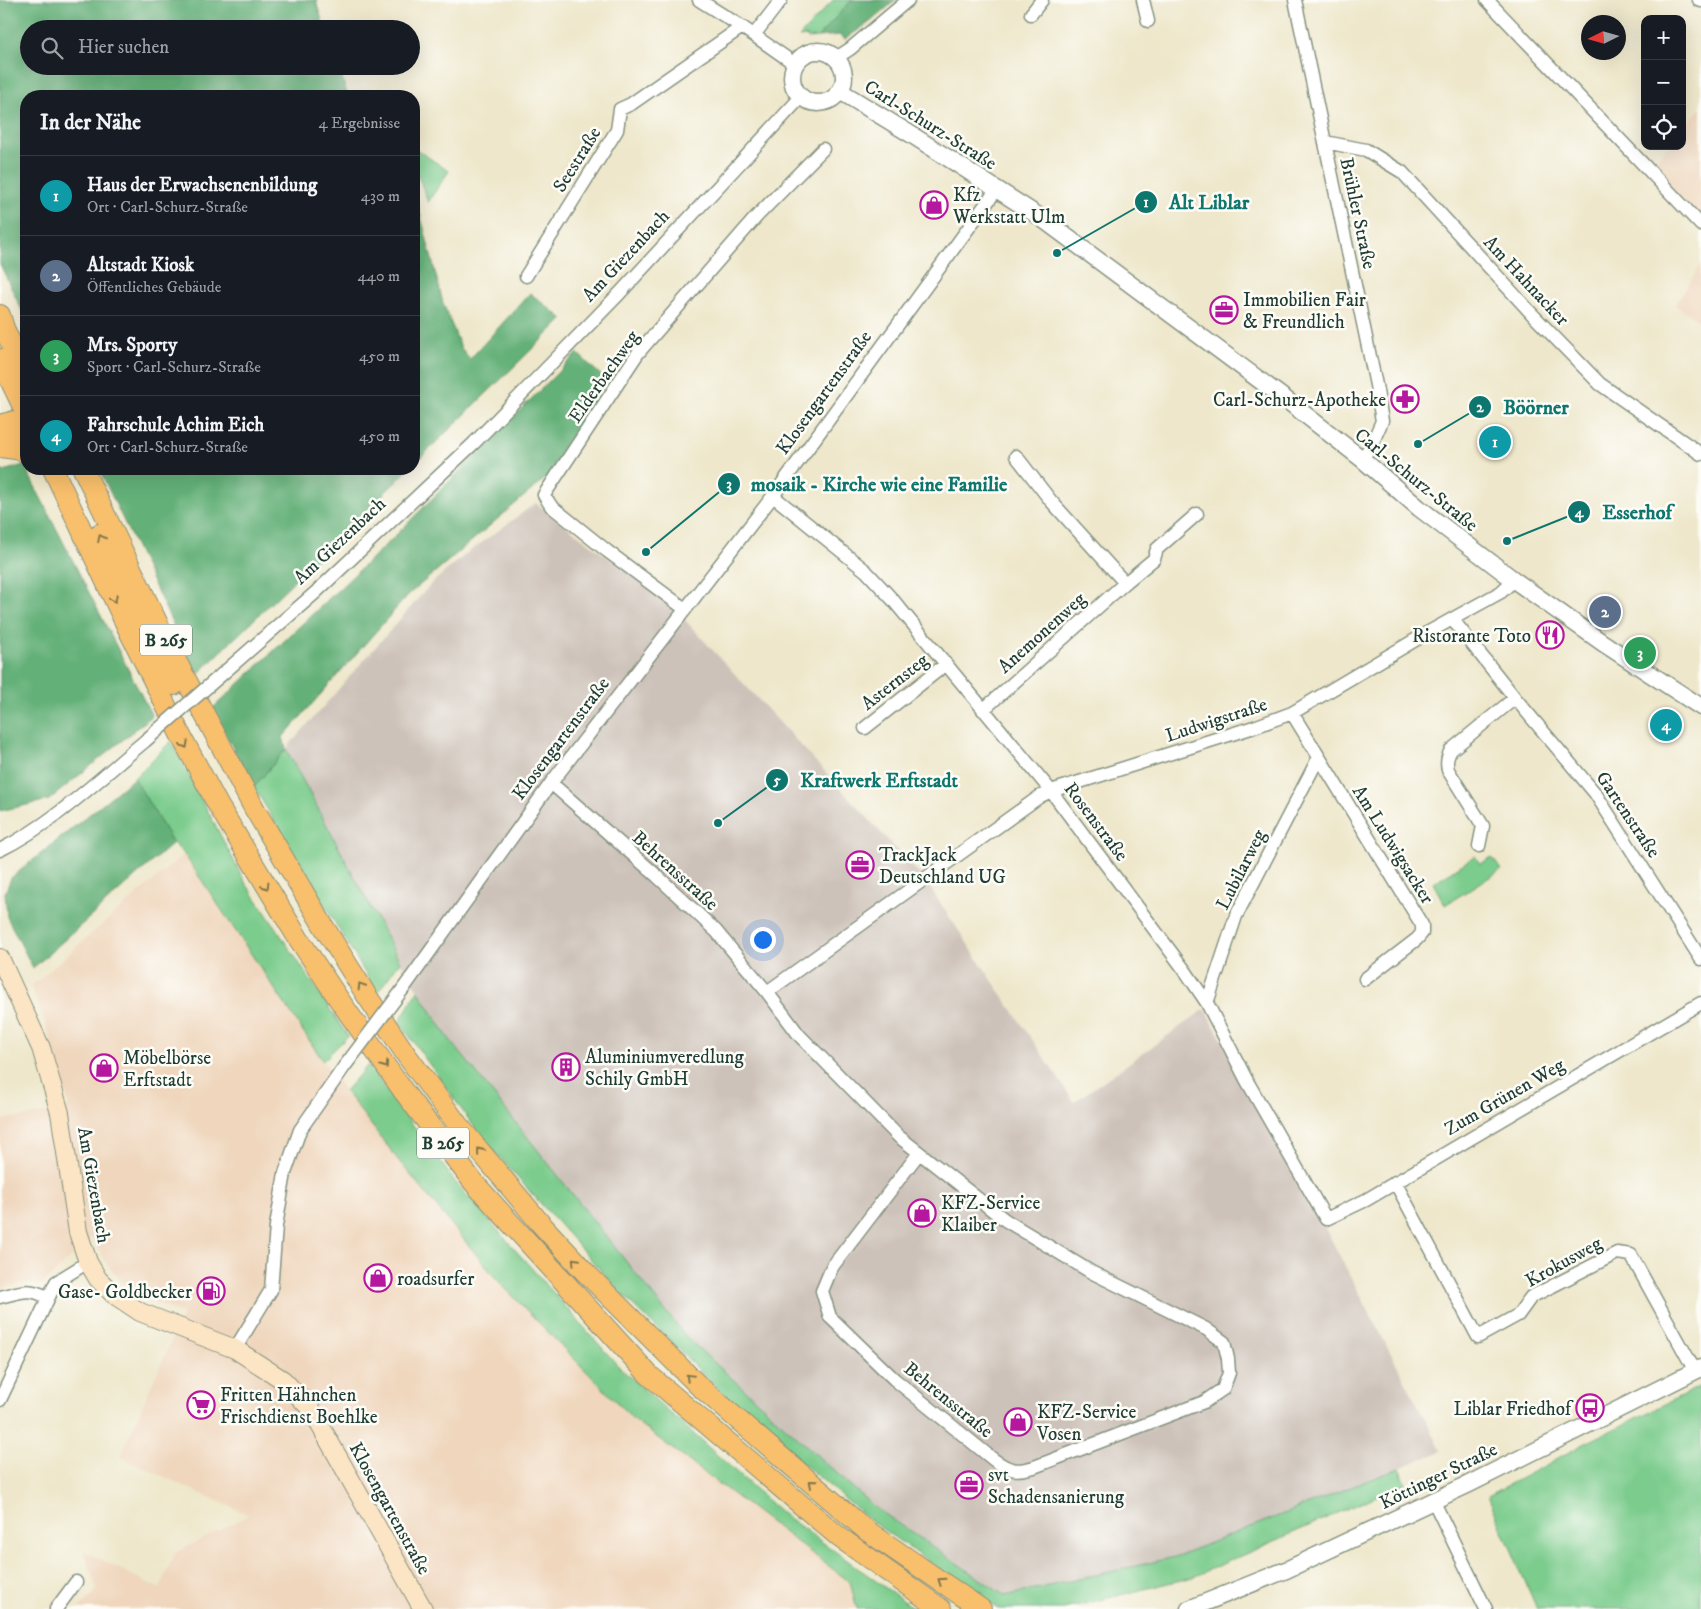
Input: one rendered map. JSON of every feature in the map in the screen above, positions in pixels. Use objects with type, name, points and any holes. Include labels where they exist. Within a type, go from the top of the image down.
[{"type":"main road","points":[[0,299],[20,341]]},
{"type":"main road","points":[[0,315],[20,364]]},
{"type":"main road","points":[[0,358],[20,400]]},
{"type":"main road","points":[[0,425],[20,421]]},
{"type":"main road","points":[[0,446],[20,434]]},
{"type":"main road","points":[[0,446],[20,450]]},
{"type":"main road","points":[[58,475],[170,678],[232,781],[254,808]]},
{"type":"main road","name":"B 265","points":[[58,475],[130,633],[181,736],[227,821],[298,938],[340,1001],[404,1092],[468,1176],[649,1375],[839,1537],[941,1609]]},
{"type":"main road","name":"B 265","points":[[86,475],[173,655],[254,808],[367,996],[407,1056],[458,1125],[541,1224],[586,1273],[699,1386],[866,1530],[981,1609]]},
{"type":"main road","name":"Am Giezenbach","points":[[0,958],[41,1048],[60,1112],[78,1232],[88,1262]]},
{"type":"main road","name":"Klosengartenstraße","points":[[88,1262],[98,1278],[113,1294],[140,1312],[235,1349],[283,1380],[311,1409],[423,1609]]},
{"type":"street","points":[[699,0],[795,64]]},
{"type":"street","points":[[754,35],[781,0]]},
{"type":"street","points":[[836,58],[908,0]]},
{"type":"street","points":[[1031,14],[1042,0]]},
{"type":"street","points":[[1143,0],[1148,21]]},
{"type":"street","name":"Brühler Straße","points":[[1295,0],[1326,142],[1382,421],[1371,446],[1362,460]]},
{"type":"street","points":[[1487,0],[1701,225]]},
{"type":"street","name":"Seestraße","points":[[526,276],[617,130],[620,109],[661,84],[742,27]]},
{"type":"street","points":[[820,51],[836,58],[844,74],[840,91],[829,101],[822,103],[814,103],[801,96],[793,84],[792,76],[795,64],[803,56],[811,52],[820,51]]},
{"type":"street","name":"Carl-Schurz-Straße","points":[[840,91],[997,189],[1072,241],[1288,402],[1419,508],[1514,580],[1603,643],[1701,706]]},
{"type":"street","name":"Am Giezenbach","points":[[0,850],[57,814],[145,741],[315,593],[474,443],[619,294],[801,96]]},
{"type":"street","name":"Am Hahnacker","points":[[1326,142],[1366,150],[1402,172],[1532,314],[1600,384],[1701,454]]},
{"type":"street","name":"Elderbachweg","points":[[686,609],[607,551],[551,506],[544,495],[638,354],[757,216],[823,149]]},
{"type":"street","name":"Klosengartenstraße","points":[[235,1349],[271,1290],[276,1226],[285,1173],[300,1130],[551,784],[773,496],[997,189]]},
{"type":"street","points":[[1016,456],[1051,501],[1124,583]]},
{"type":"street","name":"Rosenstraße","points":[[773,496],[866,571],[1051,791],[1208,1003],[1247,1081],[1326,1219]]},
{"type":"street","name":"Anemonenweg","points":[[983,710],[1124,583],[1154,559],[1157,549],[1197,514]]},
{"type":"street","name":"Ludwigstraße","points":[[767,992],[1039,797],[1051,791],[1254,727],[1292,713],[1501,592],[1514,580]]},
{"type":"street","name":"Gartenstraße","points":[[1453,620],[1515,698],[1595,793],[1701,959]]},
{"type":"street","name":"Asternsteg","points":[[865,728],[946,664]]},
{"type":"street","points":[[1479,846],[1483,826],[1448,770],[1447,756],[1451,750],[1515,698]]},
{"type":"street","name":"Am Ludwigsacker","points":[[1292,713],[1422,925],[1422,933],[1417,940],[1365,979]]},
{"type":"street","name":"Lubilarweg","points":[[1208,1003],[1236,916],[1319,757]]},
{"type":"street","name":"Behrensstraße","points":[[551,784],[658,876],[716,931],[767,992],[799,1035],[898,1136],[1005,1220],[1091,1272],[1206,1329],[1224,1342],[1229,1374],[1223,1389],[1204,1402],[1034,1467],[1018,1471],[1006,1468],[994,1460],[894,1379],[830,1317],[822,1291],[832,1266],[919,1153]]},
{"type":"street","name":"Zum Grünen Weg","points":[[1326,1219],[1366,1200],[1701,1003]]},
{"type":"street","name":"Krokusweg","points":[[1395,1182],[1478,1336],[1518,1315],[1530,1297],[1617,1253],[1631,1256],[1698,1370]]},
{"type":"street","name":"Am Giezenbach","points":[[0,1400],[56,1282],[88,1262]]},
{"type":"street","points":[[0,1297],[28,1290],[34,1290],[48,1297]]},
{"type":"street","name":"Köttinger Straße","points":[[1188,1609],[1286,1570],[1698,1370]]},
{"type":"street","points":[[1433,1500],[1486,1609]]},
{"type":"street","points":[[56,1609],[76,1582]]},
{"type":"shaded area","points":[[1701,108],[1701,220],[1651,165],[1664,150],[1686,150],[1686,125]]},
{"type":"shaded area","points":[[1701,265],[1701,322],[1675,305]]},
{"type":"shaded area","points":[[536,503],[672,606],[924,879],[1074,1102],[1205,1009],[1322,1222],[1442,1451],[1175,1557],[1005,1596],[873,1506],[686,1337],[447,1036],[400,962],[286,749],[431,584],[466,554]]},
{"type":"shaded area","points":[[184,854],[345,1091],[399,1161],[498,1281],[634,1420],[850,1582],[857,1609],[78,1609],[97,1590],[84,1551],[160,1589],[175,1553],[249,1515],[120,1457],[183,1314],[132,1292],[108,1266],[92,1237],[42,1285],[23,1283],[0,1288],[0,1120],[46,1113],[69,1106],[46,1026],[31,986]]},
{"type":"green space","points":[[0,0],[317,0],[322,20],[20,20],[20,75],[341,75],[346,90],[20,90],[20,306],[0,264]]},
{"type":"green space","points":[[833,0],[852,0],[818,37],[799,37]]},
{"type":"green space","points":[[852,0],[896,0],[870,22],[845,39],[840,35],[818,37]]},
{"type":"green space","points":[[420,152],[449,171],[428,202],[420,181]]},
{"type":"green space","points":[[420,213],[443,303],[461,348],[470,359],[530,293],[563,319],[420,458]]},
{"type":"green space","points":[[577,353],[607,381],[547,477],[408,595],[283,737],[286,749],[254,787],[212,709],[393,538]]},
{"type":"green space","points":[[20,466],[20,475],[29,475],[152,716],[49,800],[0,811],[0,472]]},
{"type":"green space","points":[[102,475],[403,475],[197,675]]},
{"type":"green space","points":[[171,741],[245,882],[348,1036],[323,1061],[184,854],[173,843],[134,778]]},
{"type":"green space","points":[[286,749],[400,962],[377,993],[254,787]]},
{"type":"green space","points":[[134,778],[173,843],[33,968],[7,917],[5,893],[11,878]]},
{"type":"green space","points":[[1475,856],[1480,864],[1492,857],[1501,870],[1445,905],[1433,883]]},
{"type":"green space","points":[[418,990],[447,1036],[686,1337],[873,1506],[1005,1596],[1175,1557],[1399,1468],[1406,1483],[1193,1577],[1064,1609],[998,1609],[875,1524],[746,1416],[619,1291],[483,1139],[399,1022]]},
{"type":"green space","points":[[368,1065],[456,1183],[620,1368],[783,1514],[915,1609],[857,1609],[850,1582],[634,1420],[498,1281],[399,1161],[345,1091]]},
{"type":"green space","points":[[1701,1386],[1701,1609],[1537,1609],[1488,1496],[1582,1445]]},
{"type":"place","name":"Kfz Werkstatt Ulm","points":[[934,205]]},
{"type":"place","name":"Alt Liblar","points":[[1057,253]]},
{"type":"place","name":"Immobilien Fair & Freundlich","points":[[1224,310]]},
{"type":"place","name":"Carl-Schurz-Apotheke","points":[[1405,399]]},
{"type":"place","name":"Haus der Erwachsenenbildung","points":[[1495,442]]},
{"type":"place","name":"Böörner","points":[[1418,444]]},
{"type":"place","name":"Esserhof","points":[[1507,541]]},
{"type":"place","name":"mosaik - Kirche wie eine Familie","points":[[646,552]]},
{"type":"place","name":"Altstadt Kiosk","points":[[1605,612]]},
{"type":"place","name":"Ristorante Toto","points":[[1550,635]]},
{"type":"place","name":"Mrs. Sporty","points":[[1640,653]]},
{"type":"place","name":"Fahrschule Achim Eich","points":[[1666,725]]},
{"type":"place","name":"Kraftwerk Erftstadt","points":[[718,823]]},
{"type":"place","name":"TrackJack Deutschland UG","points":[[860,865]]},
{"type":"place","name":"Aluminiumveredlung Schily GmbH","points":[[566,1067]]},
{"type":"place","name":"Möbelbörse Erftstadt","points":[[104,1068]]},
{"type":"place","name":"KFZ-Service Klaiber","points":[[922,1213]]},
{"type":"place","name":"roadsurfer","points":[[378,1278]]},
{"type":"place","name":"Gase- Goldbecker","points":[[211,1291]]},
{"type":"place","name":"Fritten Hähnchen Frischdienst Boehlke","points":[[201,1405]]},
{"type":"place","name":"Liblar Friedhof","points":[[1590,1408]]},
{"type":"place","name":"KFZ-Service Vosen","points":[[1018,1422]]},
{"type":"place","name":"svt Schadensanierung","points":[[969,1485]]}]
